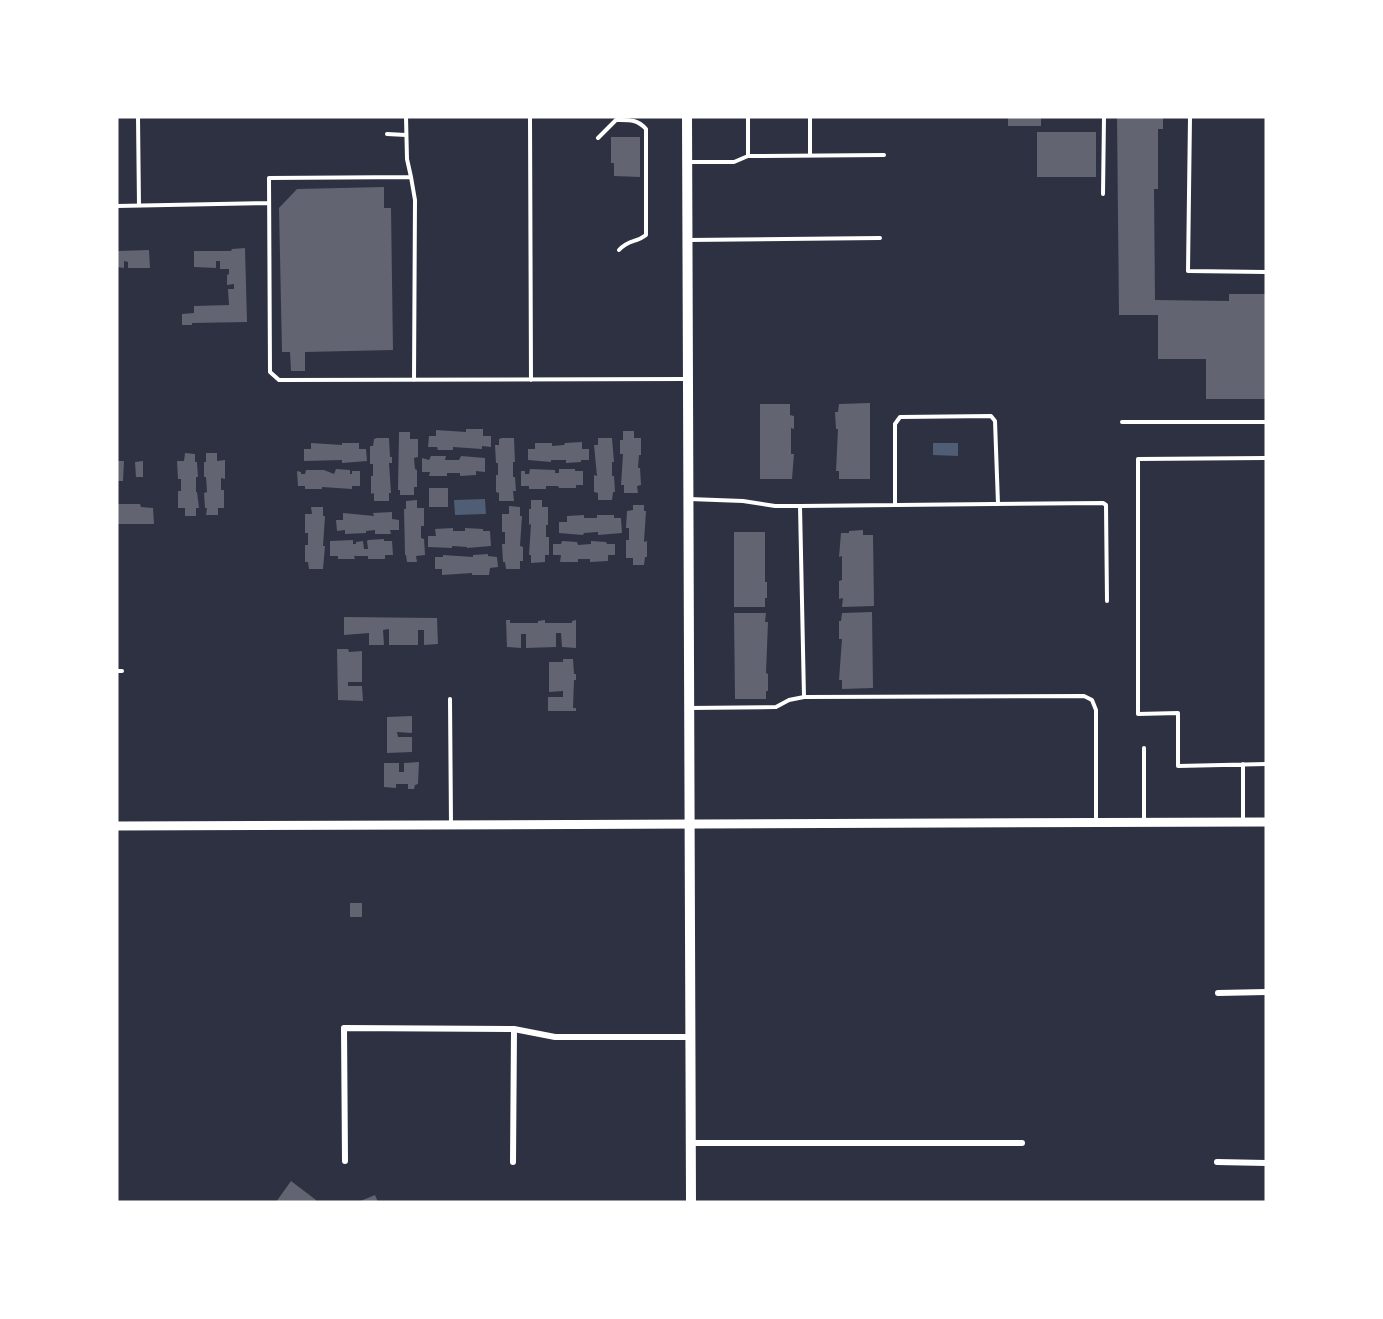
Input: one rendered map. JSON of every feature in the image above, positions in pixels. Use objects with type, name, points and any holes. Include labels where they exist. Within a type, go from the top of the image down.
[{"type":"main road","points":[[687,117],[691,1202]]},
{"type":"street","points":[[117,826],[1266,822]]},
{"type":"street","points":[[1218,993],[1266,992]]},
{"type":"street","points":[[345,1161],[344,1028],[514,1029],[555,1037],[690,1037]]},
{"type":"street","points":[[513,1162],[514,1029]]},
{"type":"street","points":[[690,1143],[1022,1143]]},
{"type":"street","points":[[1217,1162],[1266,1163]]},
{"type":"lane","points":[[138,117],[139,206]]},
{"type":"lane","points":[[406,117],[406,135],[415,201],[414,380]]},
{"type":"lane","points":[[530,117],[531,380]]},
{"type":"lane","points":[[748,117],[748,156]]},
{"type":"lane","points":[[810,117],[810,156]]},
{"type":"lane","points":[[1103,194],[1104,117]]},
{"type":"lane","points":[[1190,117],[1188,271],[1266,272]]},
{"type":"lane","points":[[598,138],[616,120],[640,122],[646,129],[646,236],[626,242],[620,250]]},
{"type":"lane","points":[[387,134],[406,135]]},
{"type":"lane","points":[[687,162],[734,162],[748,156],[884,155]]},
{"type":"lane","points":[[411,177],[269,178],[270,372],[279,380],[688,380]]},
{"type":"lane","points":[[117,206],[269,203]]},
{"type":"lane","points":[[687,240],[880,238]]},
{"type":"lane","points":[[896,505],[895,424],[900,417],[991,416],[995,421],[998,504]]},
{"type":"lane","points":[[1122,422],[1266,422]]},
{"type":"lane","points":[[1266,458],[1138,459],[1138,714],[1178,713],[1178,766],[1266,764]]},
{"type":"lane","points":[[688,499],[743,501],[775,506],[1103,503],[1106,505],[1107,601]]},
{"type":"lane","points":[[800,506],[804,697]]},
{"type":"lane","points":[[688,708],[776,707],[789,700],[804,697],[1084,696],[1092,700],[1096,710],[1096,822]]},
{"type":"lane","points":[[450,699],[451,824]]},
{"type":"lane","points":[[1144,748],[1144,822]]},
{"type":"lane","points":[[1243,764],[1243,822]]},
{"type":"water","points":[[933,443],[958,443],[958,456],[933,455]]},
{"type":"water","points":[[485,499],[486,514],[455,515],[454,500]]},
{"type":"building","points":[[1008,117],[1041,117],[1041,126],[1008,126]]},
{"type":"building","points":[[1117,117],[1163,117],[1163,129],[1158,129],[1158,189],[1154,189],[1155,300],[1229,301],[1229,294],[1266,294],[1266,399],[1206,399],[1206,359],[1158,359],[1158,315],[1119,315]]},
{"type":"building","points":[[1037,132],[1096,132],[1096,177],[1037,177]]},
{"type":"building","points":[[611,137],[640,137],[640,177],[614,176],[614,163],[611,163]]},
{"type":"building","points":[[384,187],[384,208],[391,208],[393,350],[305,352],[305,371],[291,371],[290,352],[282,352],[279,208],[297,189]]},
{"type":"building","points":[[245,248],[247,322],[182,325],[182,314],[194,313],[194,306],[229,305],[228,289],[234,289],[234,284],[227,285],[229,269],[220,269],[220,261],[216,261],[216,268],[194,267],[194,251],[231,251]]},
{"type":"building","points":[[149,250],[150,268],[128,268],[128,262],[124,261],[124,268],[117,267],[117,251]]},
{"type":"building","points":[[870,403],[870,479],[839,479],[839,471],[836,471],[838,429],[836,429],[835,412],[838,412],[839,404]]},
{"type":"building","points":[[760,404],[790,404],[790,415],[794,416],[794,429],[791,428],[791,454],[794,454],[792,479],[760,479]]},
{"type":"building","points":[[466,429],[483,429],[483,436],[491,436],[491,447],[482,446],[482,449],[453,447],[453,450],[438,450],[437,447],[428,447],[429,436],[436,436],[436,430],[466,432]]},
{"type":"building","points":[[623,431],[634,431],[634,438],[641,438],[638,468],[640,468],[641,485],[637,486],[638,493],[624,493],[624,485],[621,485],[623,454],[620,454],[620,440],[623,440]]},
{"type":"building","points":[[399,432],[410,432],[410,439],[418,439],[418,457],[414,458],[417,487],[414,487],[414,495],[400,495],[400,490],[398,490]]},
{"type":"building","points":[[389,438],[392,463],[389,463],[391,493],[389,493],[389,501],[374,501],[374,493],[371,494],[373,464],[370,464],[370,446],[373,446],[374,439]]},
{"type":"building","points":[[514,438],[513,477],[515,477],[516,491],[513,491],[514,501],[499,501],[499,493],[496,492],[498,463],[496,463],[495,445],[499,445],[499,439]]},
{"type":"building","points":[[598,438],[612,438],[614,462],[612,462],[612,476],[614,476],[615,492],[613,492],[612,500],[598,500],[598,493],[594,492],[594,475],[597,476],[594,445],[598,445]]},
{"type":"building","points":[[582,442],[582,449],[589,449],[589,460],[566,463],[566,460],[551,460],[551,462],[528,460],[528,449],[535,449],[535,443],[552,443],[552,446]]},
{"type":"building","points":[[311,443],[342,445],[342,443],[359,443],[359,449],[366,449],[367,461],[342,463],[342,460],[304,461],[304,449],[311,449]]},
{"type":"building","points":[[185,453],[195,454],[195,462],[197,462],[196,492],[199,508],[196,508],[196,516],[185,516],[185,508],[178,508],[181,479],[178,479],[177,461],[184,461]]},
{"type":"building","points":[[206,453],[217,453],[217,461],[225,460],[225,479],[221,478],[224,508],[218,508],[218,515],[206,515],[204,493],[207,492],[204,462],[206,462]]},
{"type":"building","points":[[431,456],[446,456],[445,460],[459,460],[461,456],[485,458],[485,472],[476,471],[476,475],[460,476],[460,473],[447,473],[447,476],[429,476],[430,472],[422,472],[422,458],[429,460]]},
{"type":"building","points":[[117,461],[124,461],[123,481],[117,481]]},
{"type":"building","points":[[143,461],[143,477],[136,477],[135,462]]},
{"type":"building","points":[[336,469],[350,470],[350,474],[352,471],[360,471],[360,486],[352,486],[352,489],[322,487],[322,489],[305,489],[305,486],[298,486],[297,471],[305,474],[306,470],[324,470],[334,474]]},
{"type":"building","points":[[530,469],[555,470],[555,473],[559,473],[559,469],[583,471],[583,485],[576,485],[576,488],[546,486],[546,489],[529,489],[529,486],[521,486],[521,471],[529,474]]},
{"type":"building","points":[[429,488],[448,488],[448,507],[429,507]]},
{"type":"building","points":[[417,500],[417,508],[424,508],[421,538],[424,539],[425,555],[416,556],[417,562],[407,562],[404,509],[406,509],[406,501]]},
{"type":"building","points":[[531,500],[542,500],[542,507],[548,507],[546,537],[549,537],[549,555],[545,555],[545,562],[531,563],[531,555],[529,555]]},
{"type":"building","points":[[117,504],[140,504],[141,507],[153,508],[154,524],[117,524]]},
{"type":"building","points":[[633,505],[644,505],[644,511],[646,511],[644,542],[647,541],[647,557],[645,557],[644,565],[633,565],[633,558],[626,558],[626,540],[629,540],[629,528],[626,528],[627,511],[633,510]]},
{"type":"building","points":[[509,506],[520,507],[520,516],[522,516],[520,546],[523,547],[523,561],[520,561],[520,569],[506,569],[505,562],[503,562],[502,544],[505,544],[505,532],[502,532],[502,514],[509,514]]},
{"type":"building","points":[[311,507],[323,507],[323,516],[325,516],[323,569],[309,569],[308,562],[305,562],[308,533],[305,533],[305,514],[312,514]]},
{"type":"building","points":[[392,512],[392,519],[399,520],[399,530],[390,530],[391,534],[375,534],[375,530],[345,534],[345,530],[337,531],[336,520],[343,520],[343,513],[374,516],[373,513]]},
{"type":"building","points":[[584,515],[584,518],[614,515],[614,518],[621,518],[622,533],[598,535],[598,532],[583,535],[559,533],[559,522],[567,522],[567,516]]},
{"type":"building","points":[[453,528],[453,531],[465,531],[465,528],[490,531],[491,546],[428,547],[428,536],[436,536],[435,529]]},
{"type":"building","points":[[863,530],[863,535],[873,535],[874,606],[842,607],[843,598],[839,599],[839,581],[842,580],[842,556],[839,557],[841,533]]},
{"type":"building","points":[[734,532],[765,532],[767,598],[765,598],[765,607],[734,607]]},
{"type":"building","points":[[384,539],[384,541],[392,541],[393,555],[385,555],[385,559],[354,556],[355,559],[338,559],[338,556],[330,556],[330,541],[353,540],[353,544],[356,544],[356,542],[363,541],[364,549],[368,549],[368,540]]},
{"type":"building","points":[[562,541],[577,542],[578,545],[591,544],[591,541],[615,544],[615,555],[608,555],[608,561],[590,562],[590,559],[578,559],[578,562],[560,562],[561,555],[553,555],[553,544],[561,544]]},
{"type":"building","points":[[488,554],[488,556],[497,557],[498,567],[490,568],[489,575],[472,575],[472,573],[442,575],[442,569],[435,569],[435,557],[443,557],[443,555],[473,557],[473,555]]},
{"type":"building","points":[[872,612],[873,688],[842,689],[842,680],[839,680],[842,639],[839,639],[839,621],[841,621],[842,613]]},
{"type":"building","points":[[734,613],[766,613],[768,691],[766,691],[766,699],[735,699]]},
{"type":"building","points":[[344,617],[437,618],[438,644],[424,645],[424,630],[418,630],[418,645],[389,645],[389,629],[383,630],[384,645],[369,645],[369,633],[344,635]]},
{"type":"building","points":[[506,620],[510,620],[510,623],[538,623],[538,621],[545,620],[545,623],[572,623],[576,620],[576,648],[562,647],[561,633],[556,633],[556,647],[526,648],[526,634],[521,634],[521,648],[507,647]]},
{"type":"building","points":[[337,649],[348,649],[349,652],[362,651],[362,682],[348,682],[348,686],[362,686],[363,701],[338,700]]},
{"type":"building","points":[[563,659],[573,659],[576,680],[574,680],[573,708],[576,708],[576,711],[548,711],[548,697],[563,697],[563,691],[549,692],[549,662],[563,662]]},
{"type":"building","points":[[412,716],[412,733],[397,732],[398,737],[412,737],[412,752],[387,753],[387,717]]},
{"type":"building","points":[[419,762],[418,784],[414,789],[408,789],[408,784],[396,784],[396,788],[384,787],[384,763],[399,763],[399,772],[404,772],[404,763]]},
{"type":"building","points":[[350,903],[362,903],[362,917],[350,917]]},
{"type":"building","points":[[291,1181],[316,1200],[315,1202],[276,1202]]},
{"type":"building","points":[[375,1195],[378,1202],[358,1202]]}]
